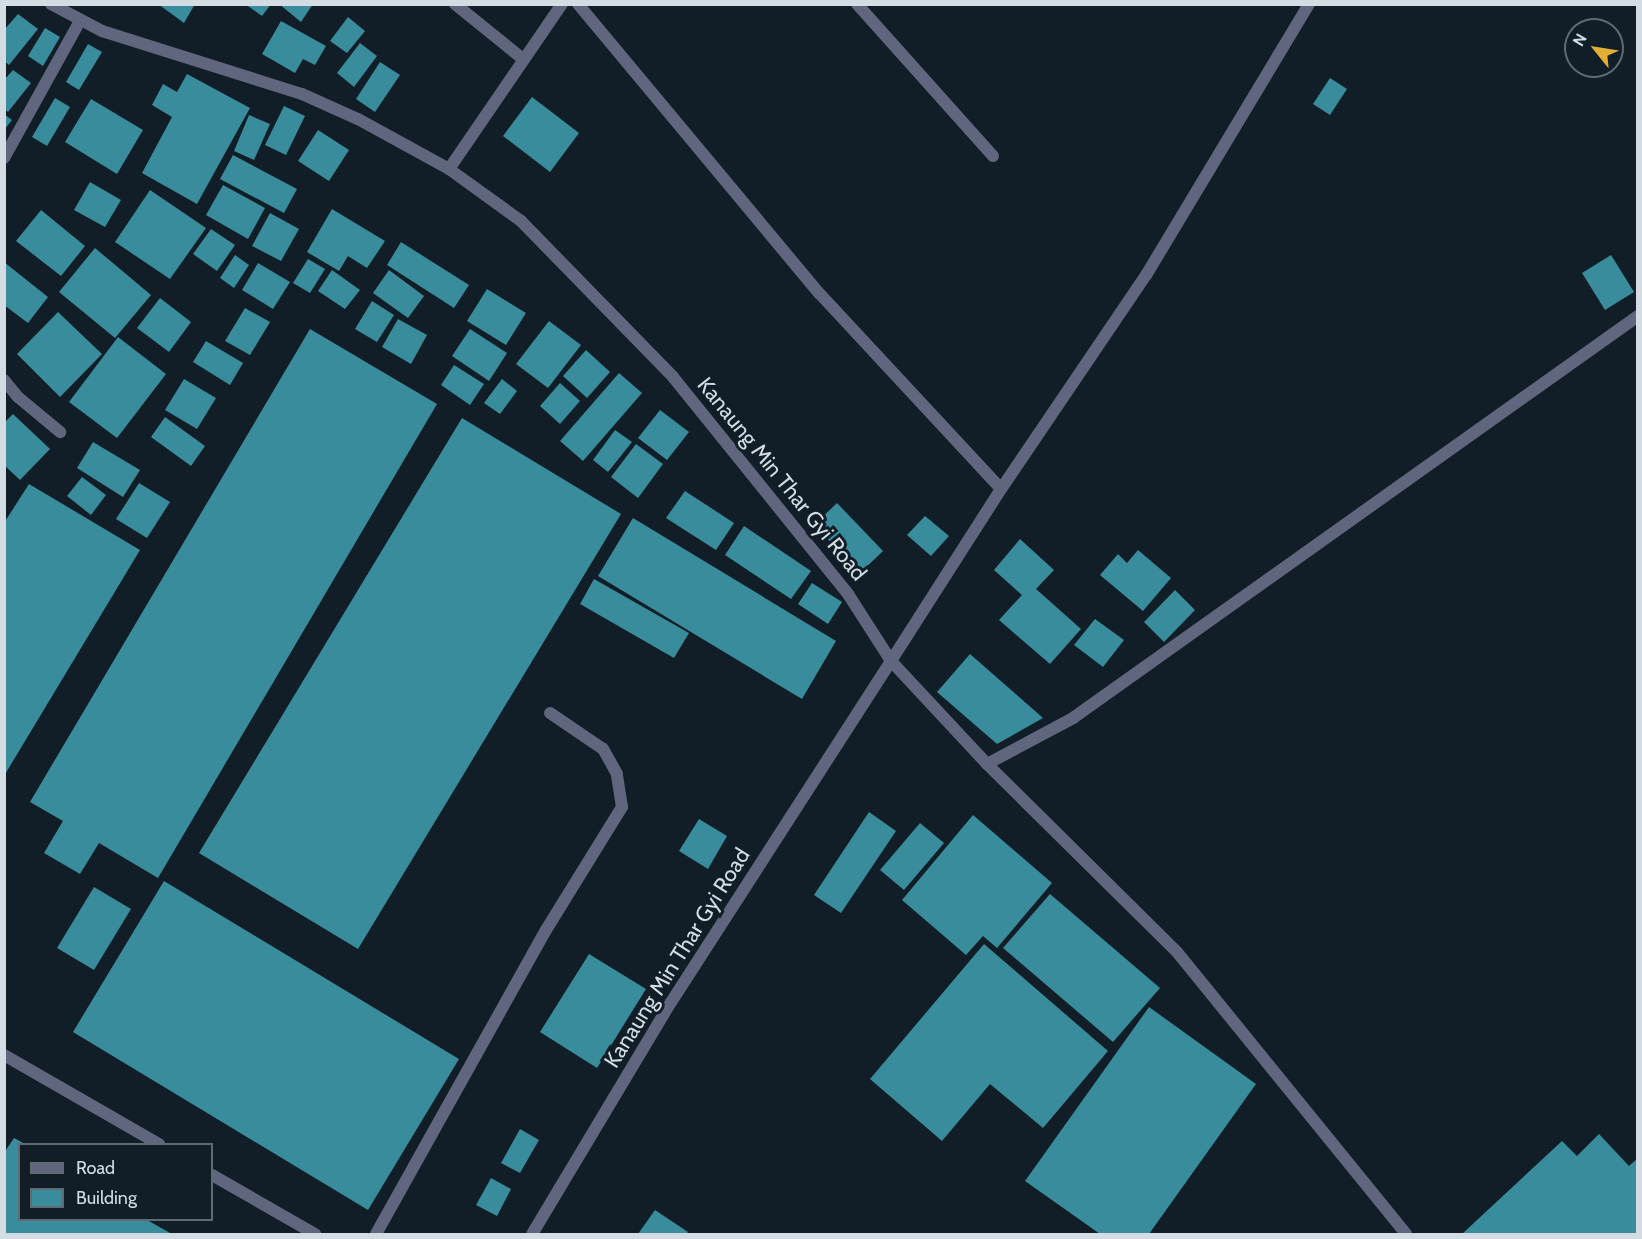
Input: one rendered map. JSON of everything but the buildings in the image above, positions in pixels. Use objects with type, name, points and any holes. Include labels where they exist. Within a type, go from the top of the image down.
[{"type":"street","name":"Kanaung Min Thar Gyi Road","points":[[51,4],[80,21],[117,37],[302,94],[368,124],[449,169],[521,221],[673,377],[848,594],[891,661],[671,1002],[532,1234]]},
{"type":"street","points":[[454,4],[523,59]]},
{"type":"street","points":[[449,169],[562,4]]},
{"type":"street","points":[[578,4],[820,294],[1001,489]]},
{"type":"street","points":[[858,4],[993,156]]},
{"type":"street","points":[[1309,4],[1140,285],[1001,489],[891,661],[987,764],[1177,952],[1406,1234]]},
{"type":"street","points":[[4,158],[80,21]]},
{"type":"street","points":[[987,764],[1073,718],[1638,316]]},
{"type":"street","points":[[4,380],[18,397],[60,432]]},
{"type":"street","points":[[376,1234],[546,930],[622,807],[617,774],[603,749],[550,713]]},
{"type":"street","points":[[4,1055],[157,1143]]},
{"type":"street","points":[[213,1176],[315,1234]]}]
